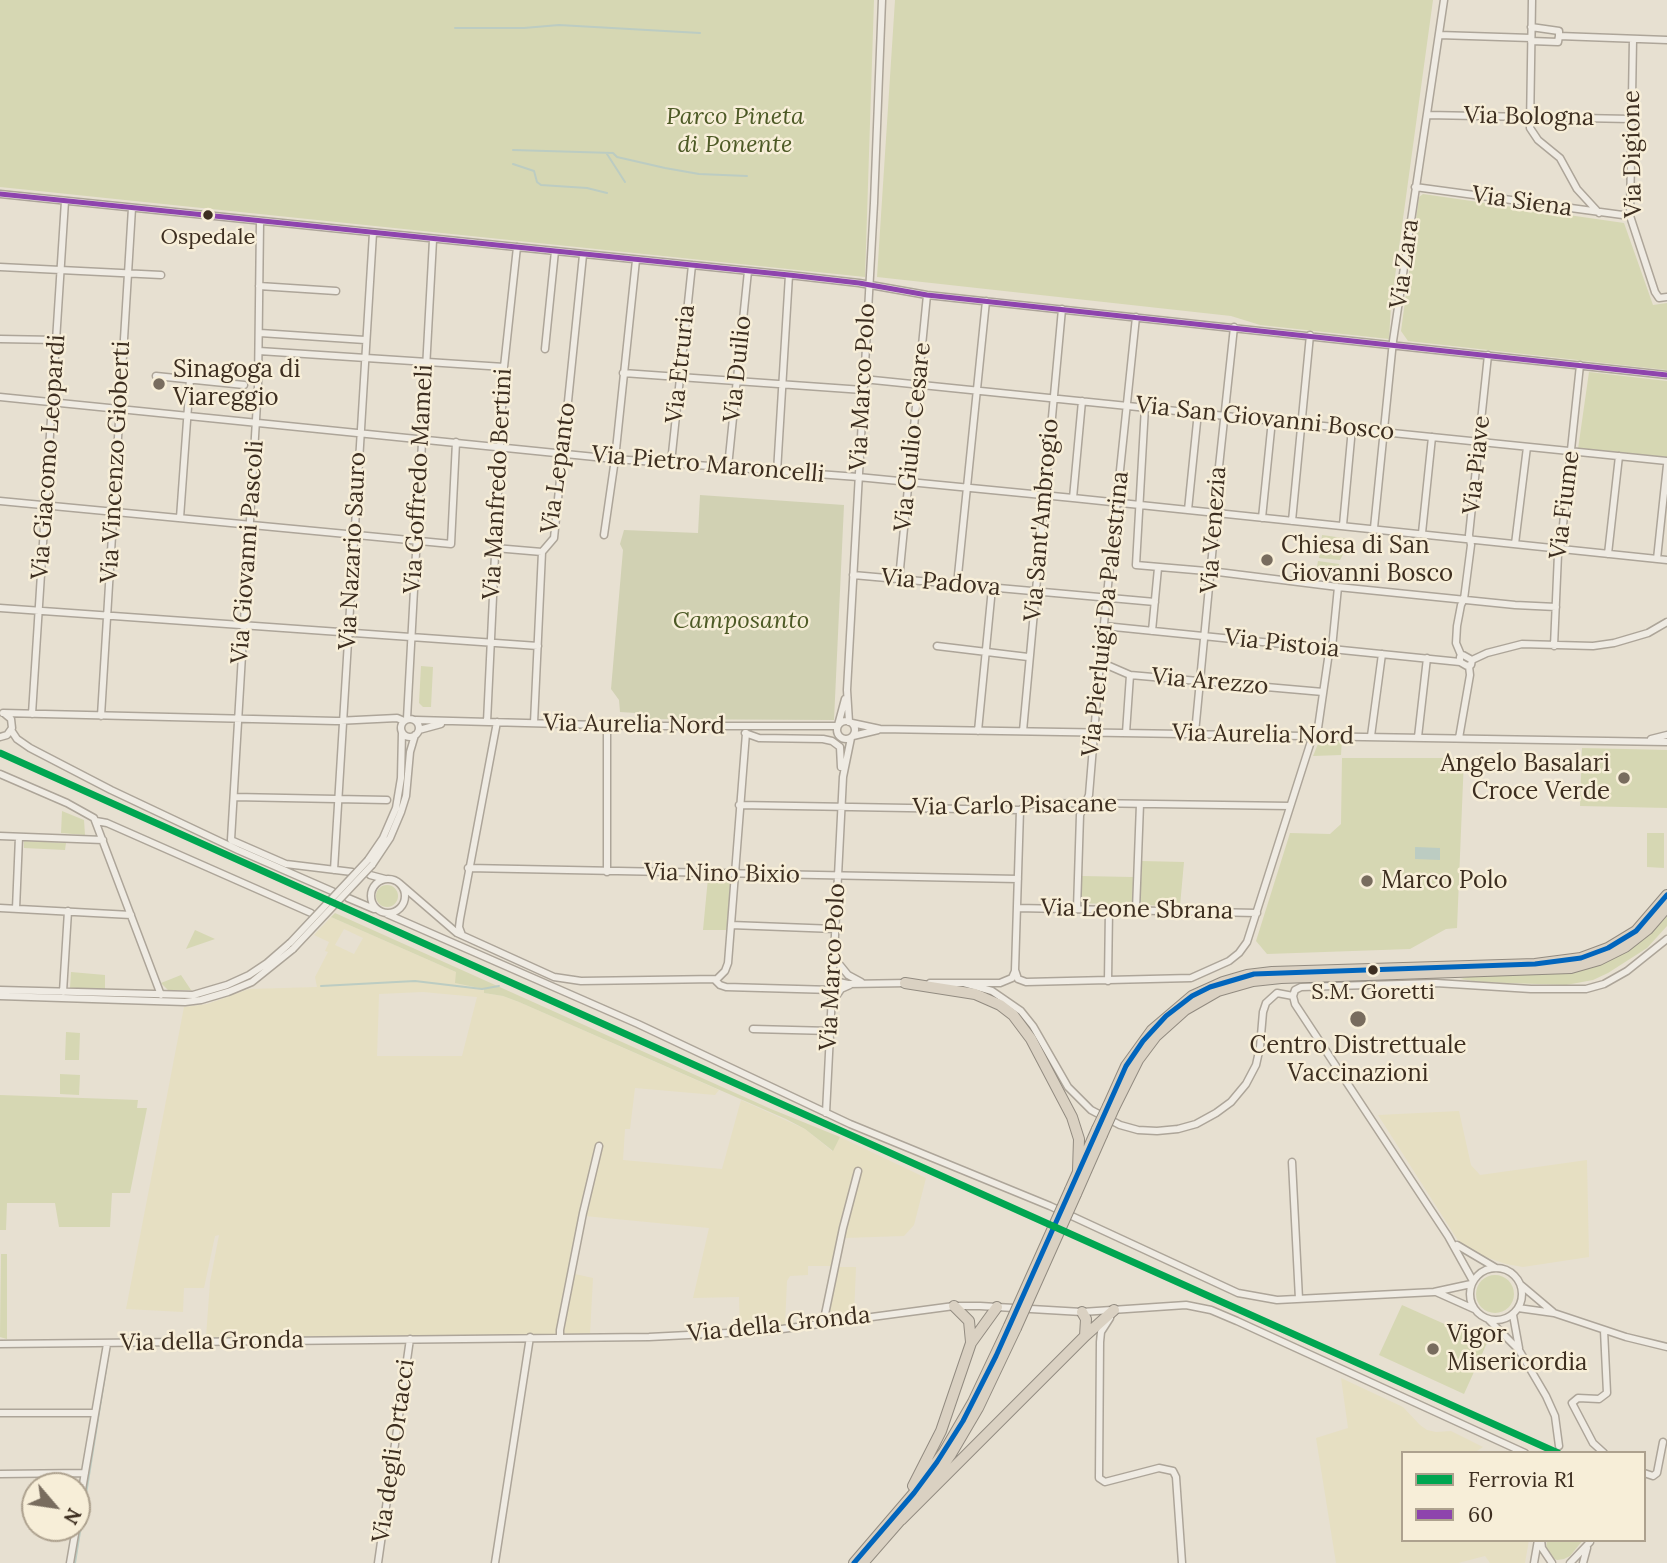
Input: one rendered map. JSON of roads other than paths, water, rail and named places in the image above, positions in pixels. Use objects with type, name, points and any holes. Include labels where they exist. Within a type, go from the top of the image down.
[{"type":"highway","points":[[863,1563],[933,1480],[958,1443],[978,1408],[1130,1059],[1152,1030],[1185,1001],[1216,985],[1247,975],[1272,972],[1535,964],[1581,958],[1608,948],[1636,931],[1667,895]]},
{"type":"highway","points":[[1111,1107],[1138,1060],[1156,1036],[1185,1010],[1218,991],[1253,981],[1281,978],[1571,968],[1599,960],[1625,947],[1648,929],[1667,907]]},
{"type":"highway","points":[[905,983],[975,994],[994,1001],[1013,1015],[1031,1039],[1072,1117],[1079,1144],[1079,1171]]},
{"type":"highway","points":[[1073,1192],[1079,1171],[1100,1132]]},
{"type":"highway","points":[[954,1306],[970,1321],[971,1343]]},
{"type":"highway","points":[[896,1521],[935,1444],[971,1343],[997,1307]]},
{"type":"highway","points":[[854,1563],[1085,1336],[1116,1310]]},
{"type":"highway","points":[[1083,1312],[1086,1319],[1085,1336]]},
{"type":"street","name":"Via Marco Polo","points":[[826,1113],[843,777],[846,751],[855,731],[850,722],[847,690],[882,0]]},
{"type":"street","name":"Via Zara","points":[[1374,528],[1393,345],[1444,0]]},
{"type":"street","points":[[1532,0],[1529,118],[1534,134],[1557,155],[1574,184],[1599,213]]},
{"type":"street","points":[[1439,35],[1558,42],[1559,31],[1531,27]]},
{"type":"street","points":[[1559,36],[1667,40]]},
{"type":"street","name":"Via Digione","points":[[1633,39],[1630,216],[1655,292],[1659,298],[1667,297]]},
{"type":"street","name":"Via Bologna","points":[[1427,115],[1631,119]]},
{"type":"street","name":"Via Siena","points":[[1415,187],[1630,216]]},
{"type":"street","points":[[0,194],[789,275],[927,295],[1667,375]]},
{"type":"street","name":"Via Giacomo Leopardi","points":[[32,714],[65,201]]},
{"type":"street","name":"Via Vincenzo Gioberti","points":[[102,716],[126,272],[132,208]]},
{"type":"street","name":"Via Giovanni Pascoli","points":[[260,222],[260,351],[230,840],[286,864],[334,870]]},
{"type":"street","name":"Via Nazario Sauro","points":[[334,870],[373,233]]},
{"type":"street","name":"Via Goffredo Mameli","points":[[405,720],[433,240]]},
{"type":"street","name":"Via Manfredo Bertini","points":[[487,722],[504,367],[516,247]]},
{"type":"street","points":[[545,349],[555,251]]},
{"type":"street","name":"Via Lepanto","points":[[534,723],[542,552],[554,538],[583,255]]},
{"type":"street","points":[[604,535],[615,459],[635,260]]},
{"type":"street","name":"Via Etruria","points":[[671,463],[692,265]]},
{"type":"street","points":[[0,267],[161,275]]},
{"type":"street","name":"Via Duilio","points":[[728,467],[748,271]]},
{"type":"street","points":[[777,472],[789,275]]},
{"type":"street","points":[[259,286],[336,291]]},
{"type":"street","name":"Via Giulio Cesare","points":[[899,579],[927,295]]},
{"type":"street","points":[[957,585],[986,301]]},
{"type":"street","name":"Via Sant'Ambrogio","points":[[1023,731],[1062,309]]},
{"type":"street","name":"Via Pierluigi Da Palestrina","points":[[1077,909],[1080,815],[1087,803],[1136,317]]},
{"type":"street","name":"Via Venezia","points":[[1195,733],[1216,518],[1214,513],[1234,327]]},
{"type":"street","points":[[260,333],[366,340]]},
{"type":"street","points":[[1292,521],[1310,335]]},
{"type":"street","points":[[0,339],[56,340]]},
{"type":"street","points":[[260,351],[504,367]]},
{"type":"street","name":"Via Piave","points":[[1461,658],[1456,641],[1471,545],[1469,539],[1488,355]]},
{"type":"street","name":"Via Fiume","points":[[1554,646],[1558,554],[1580,365]]},
{"type":"street","points":[[623,373],[863,390]]},
{"type":"street","points":[[156,376],[244,385]]},
{"type":"street","points":[[180,518],[190,379]]},
{"type":"street","name":"Via San Giovanni Bosco","points":[[863,379],[1667,463]]},
{"type":"street","name":"Via Pietro Maroncelli","points":[[0,397],[615,459],[858,477],[1117,502],[1667,560]]},
{"type":"street","points":[[1073,498],[1082,401]]},
{"type":"street","points":[[1145,407],[1136,565],[1556,607]]},
{"type":"street","points":[[1188,510],[1198,412]]},
{"type":"street","points":[[1262,518],[1272,420]]},
{"type":"street","points":[[1343,526],[1352,429]]},
{"type":"street","points":[[1422,533],[1432,437]]},
{"type":"street","points":[[0,501],[451,544],[456,443]]},
{"type":"street","points":[[1515,544],[1527,447]]},
{"type":"street","points":[[1608,554],[1619,456]]},
{"type":"street","points":[[1657,559],[1667,463]]},
{"type":"street","points":[[495,548],[542,552]]},
{"type":"street","points":[[1152,631],[1158,568]]},
{"type":"street","name":"Via Padova","points":[[853,575],[1155,603]]},
{"type":"street","points":[[1020,810],[1015,970],[1017,978],[1023,982],[1185,979],[1208,972],[1228,961],[1243,948],[1250,935],[1315,735],[1329,652],[1332,648],[1338,587]]},
{"type":"street","points":[[978,731],[992,588]]},
{"type":"street","points":[[0,608],[538,646]]},
{"type":"street","points":[[1460,738],[1471,663],[1490,652],[1522,645],[1614,643],[1648,633],[1667,622]]},
{"type":"street","name":"Via Pistoia","points":[[1104,626],[1427,659],[1461,658],[1467,655],[1471,663]]},
{"type":"street","points":[[937,646],[1028,657]]},
{"type":"street","points":[[1371,736],[1382,654]]},
{"type":"street","points":[[1418,737],[1427,659]]},
{"type":"street","name":"Via Arezzo","points":[[1100,662],[1130,675],[1324,692]]},
{"type":"street","points":[[1126,733],[1130,675]]},
{"type":"street","name":"Via Marco Polo","points":[[838,734],[847,690]]},
{"type":"street","points":[[0,996],[198,1001],[228,992],[263,974],[390,838],[401,813],[410,752],[419,725],[416,720],[397,718],[343,721],[2,712]]},
{"type":"street","points":[[2,712],[9,717],[17,739],[30,748]]},
{"type":"street","points":[[32,714],[1,737],[30,748],[160,814],[334,892]]},
{"type":"street","points":[[382,720],[407,736],[417,733]]},
{"type":"street","points":[[370,862],[396,808],[405,720]]},
{"type":"street","name":"Via Aurelia Nord","points":[[416,720],[811,728],[852,737],[880,729]]},
{"type":"street","points":[[843,777],[838,734],[844,721],[850,722]]},
{"type":"street","name":"Via Aurelia Nord","points":[[417,733],[433,724],[456,722]]},
{"type":"street","points":[[462,935],[459,927],[460,914],[497,722]]},
{"type":"street","name":"Via Aurelia Nord","points":[[850,722],[880,729],[1667,742]]},
{"type":"street","points":[[607,725],[607,872]]},
{"type":"street","points":[[734,727],[759,738],[825,739],[838,734]]},
{"type":"street","points":[[376,910],[371,902],[368,877],[399,883],[462,935],[562,979],[715,980],[728,966],[746,733]]},
{"type":"street","name":"Via Aurelia Nord","points":[[1646,740],[1667,736]]},
{"type":"street","points":[[0,774],[90,814],[96,821],[162,995]]},
{"type":"street","points":[[234,797],[387,800]]},
{"type":"street","name":"Via Carlo Pisacane","points":[[739,805],[1020,810],[1031,804],[1087,803],[1290,806]]},
{"type":"street","points":[[1136,910],[1140,804]]},
{"type":"street","points":[[96,821],[107,822],[311,913]]},
{"type":"street","points":[[0,836],[103,840]]},
{"type":"street","points":[[16,909],[19,837]]},
{"type":"street","name":"Via Nino Bixio","points":[[468,868],[1018,879]]},
{"type":"street","points":[[334,870],[352,872]]},
{"type":"street","points":[[385,879],[377,882],[371,891],[348,898],[638,1024],[826,1113],[1050,1206],[1238,1293],[1277,1300],[1434,1292],[1472,1283]]},
{"type":"street","points":[[399,883],[405,893],[401,907],[404,919],[412,925]]},
{"type":"street","points":[[387,914],[412,902],[422,904]]},
{"type":"street","points":[[0,908],[131,915]]},
{"type":"street","name":"Via Leone Sbrana","points":[[1017,908],[1257,913]]},
{"type":"street","points":[[1108,981],[1109,909]]},
{"type":"street","points":[[63,992],[68,911]]},
{"type":"street","points":[[440,918],[452,920],[460,914]]},
{"type":"street","points":[[731,925],[835,929]]},
{"type":"street","points":[[1472,1283],[1448,1236],[1295,1004],[1295,990],[1402,984],[1586,989],[1604,984],[1628,971],[1667,939]]},
{"type":"street","points":[[0,990],[193,995],[228,985],[262,967],[291,946]]},
{"type":"street","points":[[835,958],[851,980]]},
{"type":"street","points":[[834,978],[863,982],[1002,983],[1012,978],[1015,970]]},
{"type":"street","points":[[715,980],[723,987],[833,990]]},
{"type":"street","points":[[832,1002],[851,980]]},
{"type":"street","points":[[964,984],[992,991],[1021,1011],[1033,1026],[1068,1087],[1091,1111],[1119,1125],[1157,1131],[1196,1124],[1231,1102],[1246,1084],[1256,1065],[1260,1050],[1262,1012],[1266,1003],[1277,993],[1293,996]]},
{"type":"street","points":[[753,1029],[831,1031]]},
{"type":"street","points":[[560,1337],[580,1225],[599,1146]]},
{"type":"street","points":[[1292,1162],[1298,1299]]},
{"type":"street","points":[[823,1324],[858,1171]]},
{"type":"street","points":[[1448,1236],[1467,1253],[1509,1272],[1555,1313]]},
{"type":"street","points":[[1474,1309],[1469,1297],[1472,1283],[1480,1273],[1496,1268]]},
{"type":"street","points":[[1489,1320],[1497,1321],[1513,1315],[1518,1308],[1522,1292],[1520,1283]]},
{"type":"street","points":[[1434,1292],[1474,1309],[1519,1350],[1552,1407],[1559,1446]]},
{"type":"street","name":"Via della Gronda","points":[[0,1344],[698,1335],[767,1331],[954,1306],[1083,1312],[1185,1305],[1211,1310],[1521,1451]]},
{"type":"street","points":[[1518,1308],[1555,1313],[1604,1331],[1667,1347]]},
{"type":"street","points":[[1116,1310],[1103,1329],[1100,1342],[1098,1475],[1101,1481],[1107,1482],[1159,1468],[1172,1471],[1176,1477],[1182,1563]]},
{"type":"street","points":[[1513,1315],[1519,1350]]},
{"type":"street","points":[[1602,1451],[1593,1443],[1572,1403],[1578,1398],[1599,1399],[1607,1393],[1604,1331]]},
{"type":"street","points":[[495,1563],[530,1337]]},
{"type":"street","name":"Via degli Ortacci","points":[[378,1563],[410,1339]]},
{"type":"street","points":[[85,1472],[107,1344]]},
{"type":"street","points":[[0,1413],[95,1413]]},
{"type":"street","points":[[1646,1474],[1653,1476],[1657,1473],[1663,1442]]},
{"type":"street","points":[[0,1474],[21,1474]]},
{"type":"street","points":[[70,1563],[74,1542]]},
{"type":"street","points":[[1534,1563],[1539,1542]]},
{"type":"street","points":[[1540,1542],[1552,1563]]},
{"type":"street","points":[[1570,1563],[1589,1542]]},
{"type":"street","points":[[1583,1563],[1590,1542]]},
{"type":"waterway","points":[[455,28],[559,25],[700,33]]},
{"type":"waterway","points":[[513,150],[613,153],[617,157],[699,174],[747,176]]},
{"type":"waterway","points":[[607,154],[625,182]]},
{"type":"waterway","points":[[513,164],[534,171],[537,182],[541,185],[587,188],[607,193]]},
{"type":"waterway","points":[[321,986],[415,981],[482,989],[499,986]]},
{"type":"waterway","points":[[75,1563],[109,1350]]},
{"type":"rail line","name":"R1","points":[[0,753],[1554,1451]]},
{"type":"place","name":"Ospedale","points":[[208,215]]},
{"type":"place","name":"Sinagoga di Viareggio","points":[[159,384]]},
{"type":"place","name":"Chiesa di San Giovanni Bosco","points":[[1267,560]]},
{"type":"place","name":"Angelo Basalari Croce Verde","points":[[1624,778]]},
{"type":"place","name":"Marco Polo","points":[[1367,881]]},
{"type":"place","name":"S.M. Goretti","points":[[1373,970]]},
{"type":"place","name":"Centro Distrettuale Vaccinazioni","points":[[1358,1019]]},
{"type":"place","name":"Vigor Misericordia","points":[[1433,1349]]},
{"type":"park label","name":"Parco Pineta di Ponente","points":[[735,131]]},
{"type":"park label","name":"Camposanto","points":[[741,621]]}]
